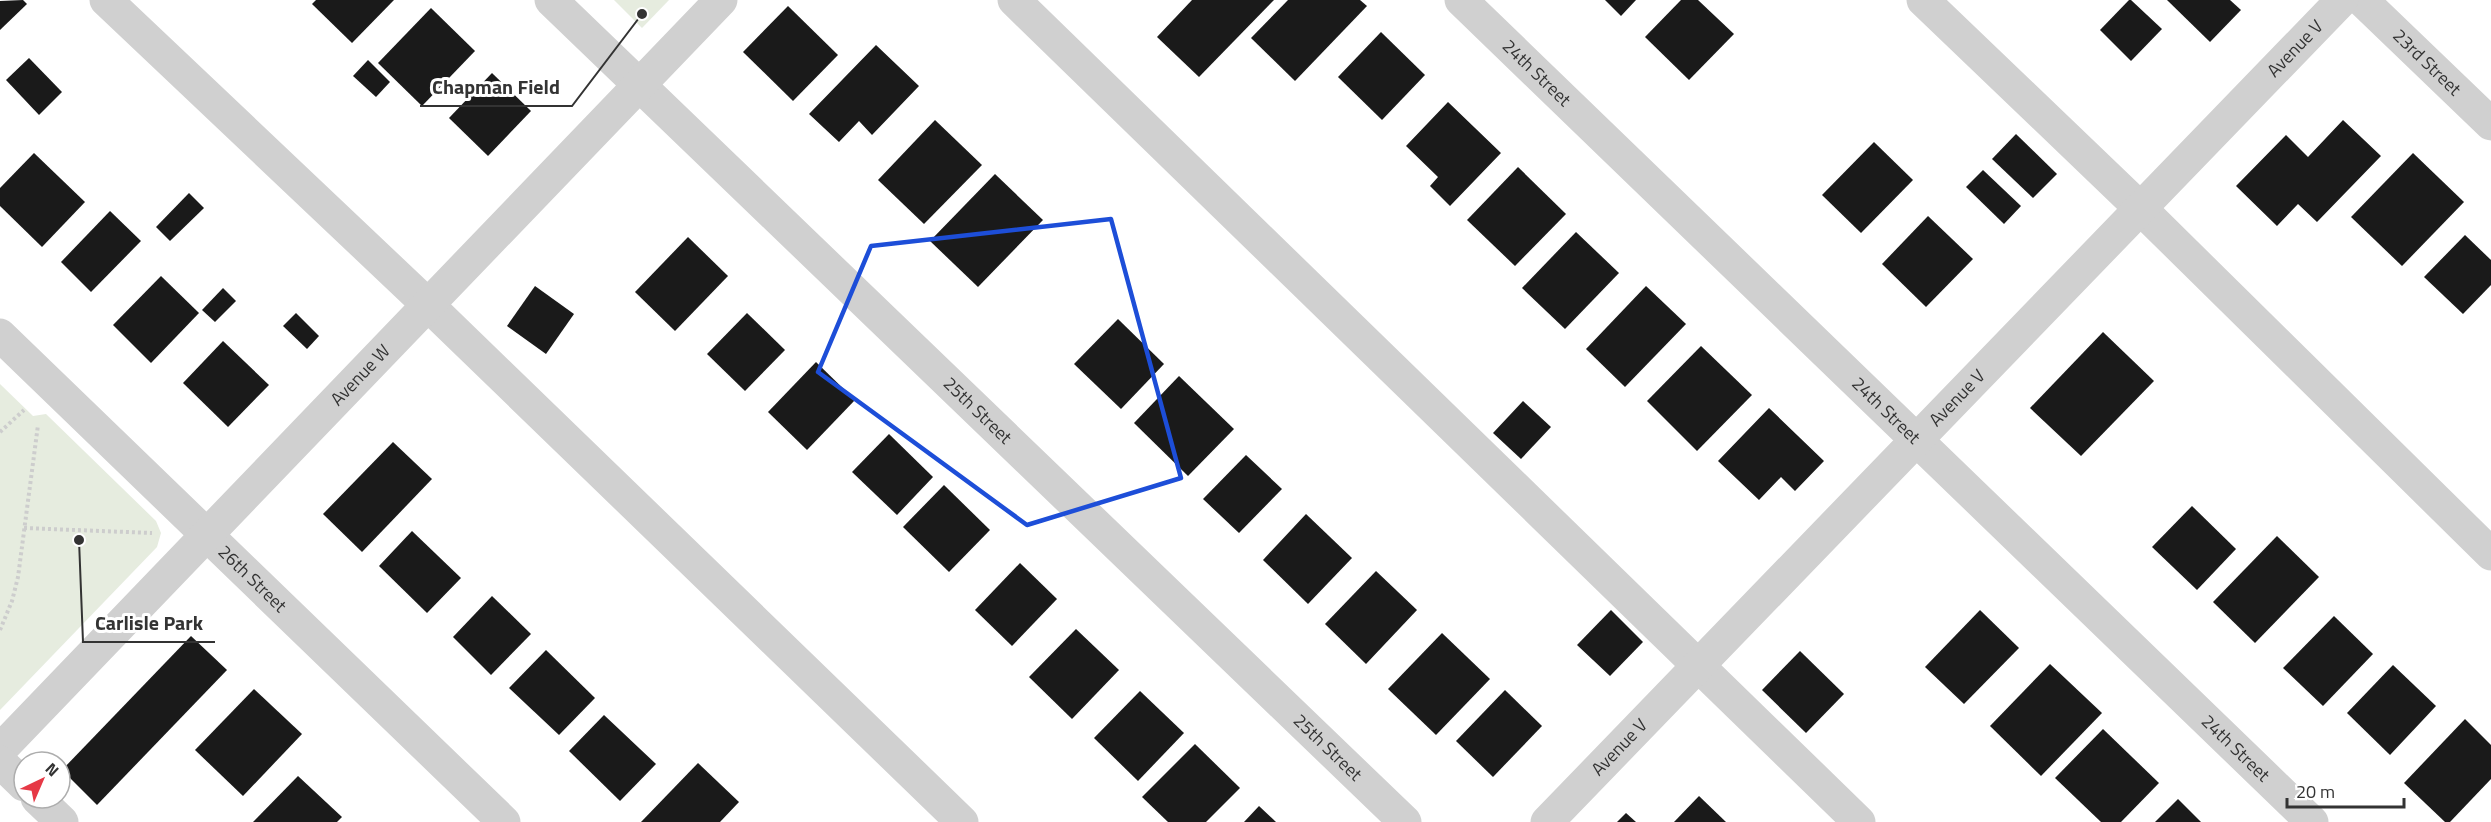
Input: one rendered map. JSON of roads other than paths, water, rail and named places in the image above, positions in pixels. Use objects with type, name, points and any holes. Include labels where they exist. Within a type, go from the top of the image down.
[{"type":"street","points":[[106,0],[428,304],[962,822]]},
{"type":"street","name":"25th Street","points":[[551,0],[1406,822]]},
{"type":"street","name":"Avenue W","points":[[0,750],[721,0]]},
{"type":"street","points":[[1014,0],[1859,822]]},
{"type":"street","name":"24th Street","points":[[1461,0],[2312,822]]},
{"type":"street","points":[[1923,0],[2140,208],[2491,554]]},
{"type":"street","name":"Avenue V","points":[[1546,822],[2342,0]]},
{"type":"street","name":"23rd Street","points":[[2362,0],[2491,124]]},
{"type":"street","name":"26th Street","points":[[0,335],[504,822]]},
{"type":"street","points":[[0,762],[12,774]]},
{"type":"street","points":[[50,810],[62,822]]},
{"type":"place","name":"Chapman Field","points":[[642,14]]},
{"type":"place","name":"Carlisle Park","points":[[79,540]]}]
